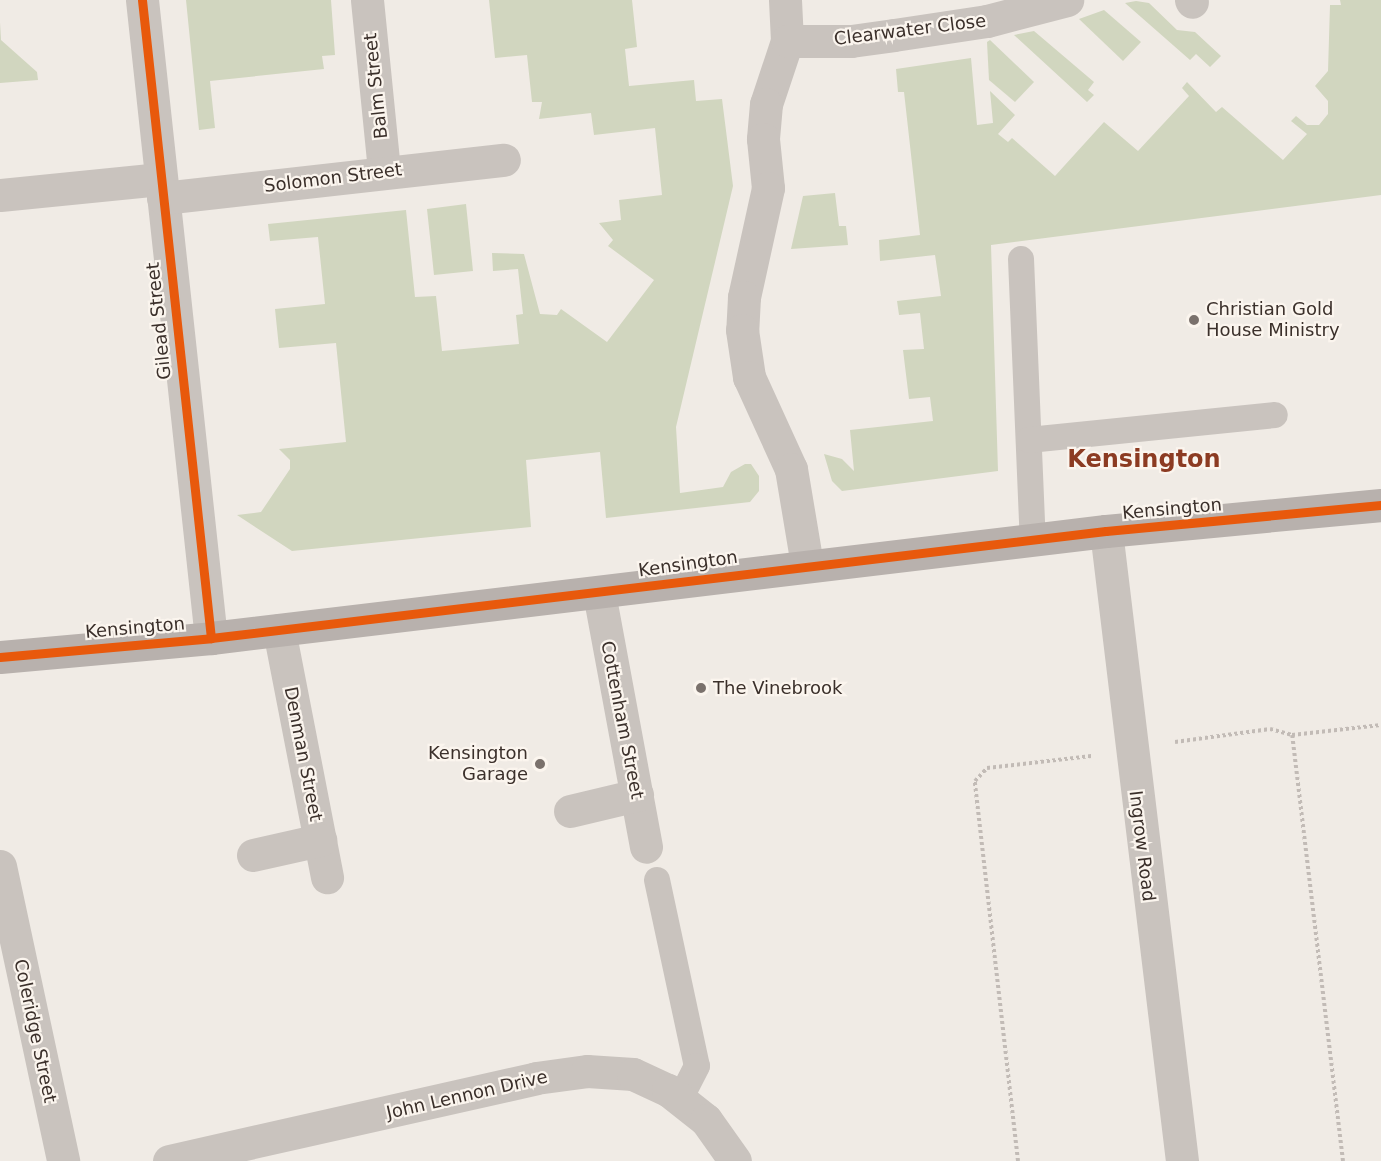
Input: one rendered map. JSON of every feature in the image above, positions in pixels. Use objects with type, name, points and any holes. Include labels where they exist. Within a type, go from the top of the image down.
[{"type":"main road","name":"Kensington","points":[[0,657],[211,638],[426,609],[599,593],[807,565],[1106,531],[1381,505]]},
{"type":"street","name":"Gilead Street","points":[[142,0],[211,638]]},
{"type":"street","name":"Balm Street","points":[[367,0],[384,171]]},
{"type":"street","points":[[785,0],[787,41],[766,104],[763,139],[768,188],[744,297],[742,330],[748,377],[791,469],[807,565]]},
{"type":"street","name":"Clearwater Close","points":[[787,41],[851,41],[894,35],[987,21],[1067,0]]},
{"type":"street","name":"Solomon Street","points":[[0,195],[161,188],[504,160]]},
{"type":"street","name":"Ingrow Road","points":[[1106,531],[1130,750],[1182,1161]]},
{"type":"street","name":"Cottenham Street","points":[[599,593],[646,847]]},
{"type":"street","name":"Denman Street","points":[[279,630],[327,878]]},
{"type":"street","points":[[570,811],[637,795]]},
{"type":"street","points":[[253,855],[320,840]]},
{"type":"street","name":"Coleridge Street","points":[[0,866],[63,1161]]},
{"type":"street","name":"John Lennon Drive","points":[[169,1161],[536,1078],[587,1071],[633,1074],[680,1099],[706,1120],[735,1161]]},
{"type":"lane","points":[[1021,259],[1033,540]]},
{"type":"lane","points":[[1029,440],[1275,415]]},
{"type":"lane","points":[[657,880],[697,1066],[680,1099]]},
{"type":"path","points":[[1018,1161],[975,781],[987,768],[1270,729],[1292,735],[1381,724]]},
{"type":"path","points":[[1292,735],[1343,1161]]},
{"type":"green space","points":[[186,0],[331,0],[335,55],[322,56],[324,69],[210,81],[215,128],[199,130]]},
{"type":"green space","points":[[489,0],[632,0],[637,47],[625,49],[629,86],[694,80],[696,101],[722,99],[733,186],[676,427],[680,493],[723,487],[731,472],[745,464],[751,464],[759,476],[759,491],[750,502],[606,518],[600,452],[526,460],[531,527],[292,551],[237,515],[261,512],[290,469],[290,460],[279,449],[346,442],[336,343],[279,348],[275,309],[325,304],[318,237],[270,241],[268,224],[406,210],[415,297],[436,296],[442,351],[519,344],[516,315],[523,314],[518,269],[493,271],[492,253],[524,254],[540,314],[557,315],[561,309],[607,342],[654,280],[608,246],[613,240],[599,223],[621,220],[619,200],[662,195],[655,128],[594,135],[591,113],[539,119],[542,102],[532,102],[527,55],[495,58]]},
{"type":"green space","points":[[1340,0],[1381,0],[1381,195],[991,245],[998,471],[842,491],[832,481],[824,454],[842,459],[854,471],[850,430],[933,421],[930,397],[909,399],[903,350],[924,349],[920,313],[899,315],[897,301],[941,296],[935,255],[880,261],[879,240],[920,235],[904,92],[898,92],[896,69],[971,58],[977,125],[993,123],[990,91],[1015,115],[998,134],[1008,142],[1012,138],[1055,176],[1104,122],[1138,151],[1189,96],[1182,88],[1187,82],[1216,112],[1222,107],[1283,160],[1307,134],[1291,121],[1296,116],[1307,125],[1319,125],[1328,114],[1328,101],[1315,86],[1328,71],[1330,5],[1341,5]]},
{"type":"green space","points":[[1136,1],[1149,3],[1177,30],[1195,32],[1221,56],[1210,67],[1196,54],[1190,60],[1125,3]]},
{"type":"green space","points":[[1104,10],[1141,42],[1123,61],[1079,19]]},
{"type":"green space","points":[[0,22],[1,40],[37,72],[38,80],[0,83]]},
{"type":"green space","points":[[1034,31],[1094,82],[1088,90],[1094,95],[1087,102],[1014,35]]},
{"type":"green space","points":[[990,40],[1034,82],[1015,102],[989,80],[987,42]]},
{"type":"green space","points":[[835,193],[839,226],[846,226],[848,245],[791,249],[803,196]]},
{"type":"green space","points":[[466,204],[473,271],[434,275],[427,209]]},
{"type":"cycle path","points":[[142,0],[211,638]]},
{"type":"cycle path","points":[[0,657],[211,638],[1106,531],[1381,505]]},
{"type":"place","name":"Christian Gold House Ministry","points":[[1194,320]]},
{"type":"place","name":"The Vinebrook","points":[[701,688]]},
{"type":"place","name":"Kensington Garage","points":[[540,764]]},
{"type":"district","name":"Kensington","points":[[1144,460]]}]
